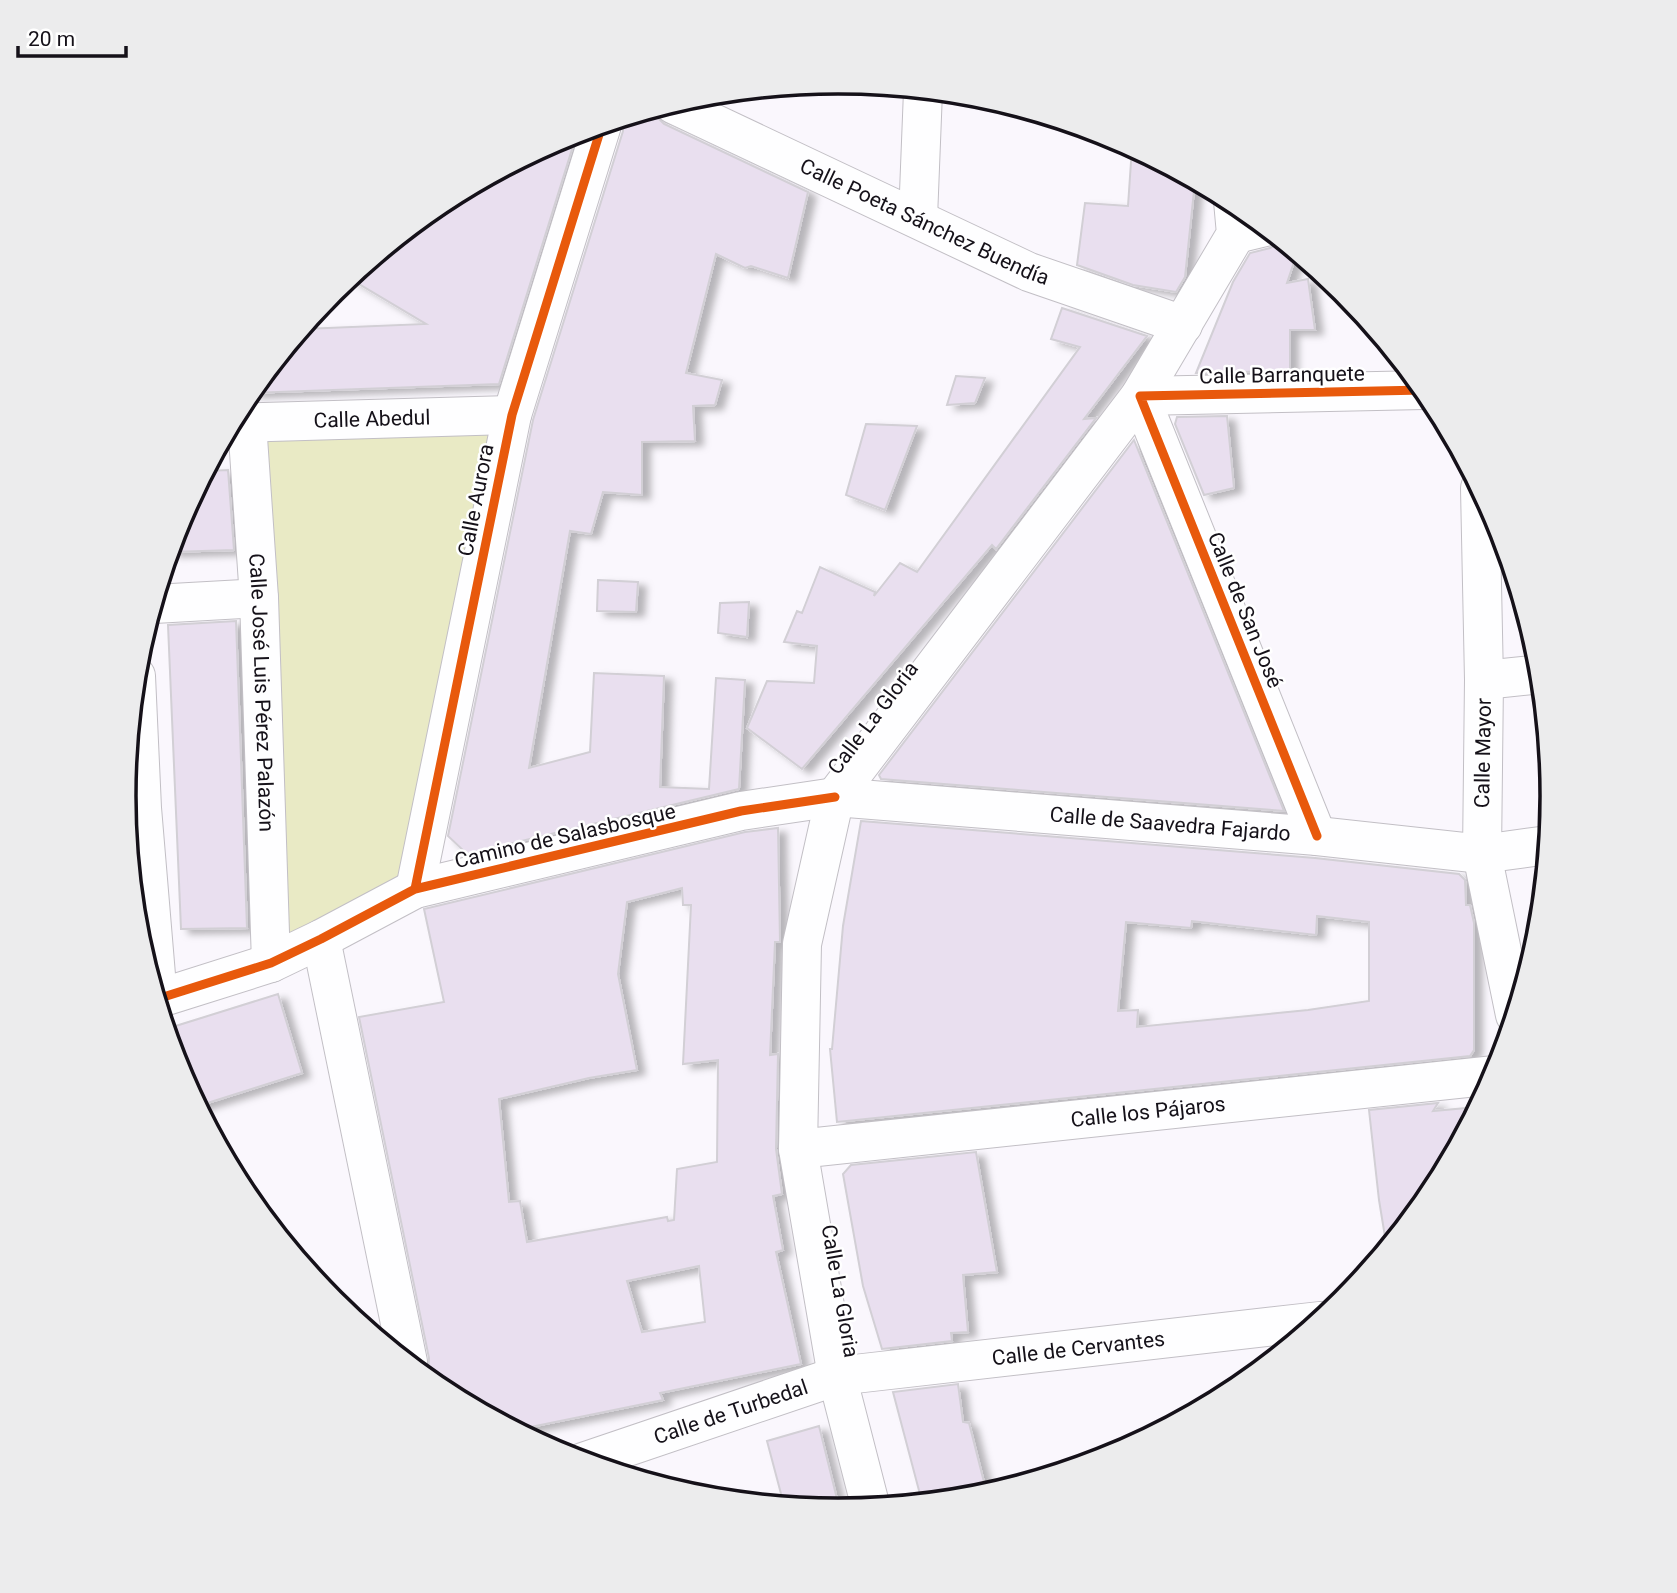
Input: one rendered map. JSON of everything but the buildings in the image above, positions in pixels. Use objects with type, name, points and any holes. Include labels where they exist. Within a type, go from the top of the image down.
[{"type":"street","points":[[918,218],[923,100]]},
{"type":"street","name":"Calle Poeta Sánchez Buendía","points":[[688,111],[1029,272],[1183,325]]},
{"type":"street","name":"Calle Aurora","points":[[415,889],[512,415],[598,138]]},
{"type":"street","name":"Calle La Gloria","points":[[868,1497],[837,1376],[798,1149],[802,944],[835,797],[1140,396],[1243,224]]},
{"type":"street","name":"Calle Barranquete","points":[[1140,396],[1411,390]]},
{"type":"street","name":"Calle de San José","points":[[1140,396],[1317,836]]},
{"type":"street","name":"Calle Abedul","points":[[245,423],[512,415]]},
{"type":"street","name":"Calle José Luis Pérez Palazón","points":[[241,429],[259,598],[271,963]]},
{"type":"street","name":"Calle Mayor","points":[[1481,514],[1484,680],[1482,854],[1511,996]]},
{"type":"street","points":[[164,603],[259,598]]},
{"type":"street","points":[[1484,680],[1529,675]]},
{"type":"street","name":"Calle de Saavedra Fajardo","points":[[835,797],[1317,836],[1482,854],[1539,846]]},
{"type":"street","name":"Camino de Salasbosque","points":[[166,996],[271,963],[415,889],[741,811],[835,797]]},
{"type":"street","points":[[138,840],[148,921]]},
{"type":"street","points":[[321,939],[405,1348]]},
{"type":"street","name":"Calle los Pájaros","points":[[798,1149],[1482,1077]]},
{"type":"street","name":"Calle de Cervantes","points":[[837,1376],[1302,1323]]},
{"type":"street","name":"Calle de Turbedal","points":[[601,1456],[837,1376]]},
{"type":"green space","points":[[512,415],[415,889],[271,963],[247,423]]},
{"type":"cycle path","points":[[415,889],[512,415],[598,138]]},
{"type":"cycle path","points":[[1317,836],[1140,396],[1411,390]]},
{"type":"cycle path","points":[[166,996],[271,963],[415,889],[741,811],[835,797]]}]
